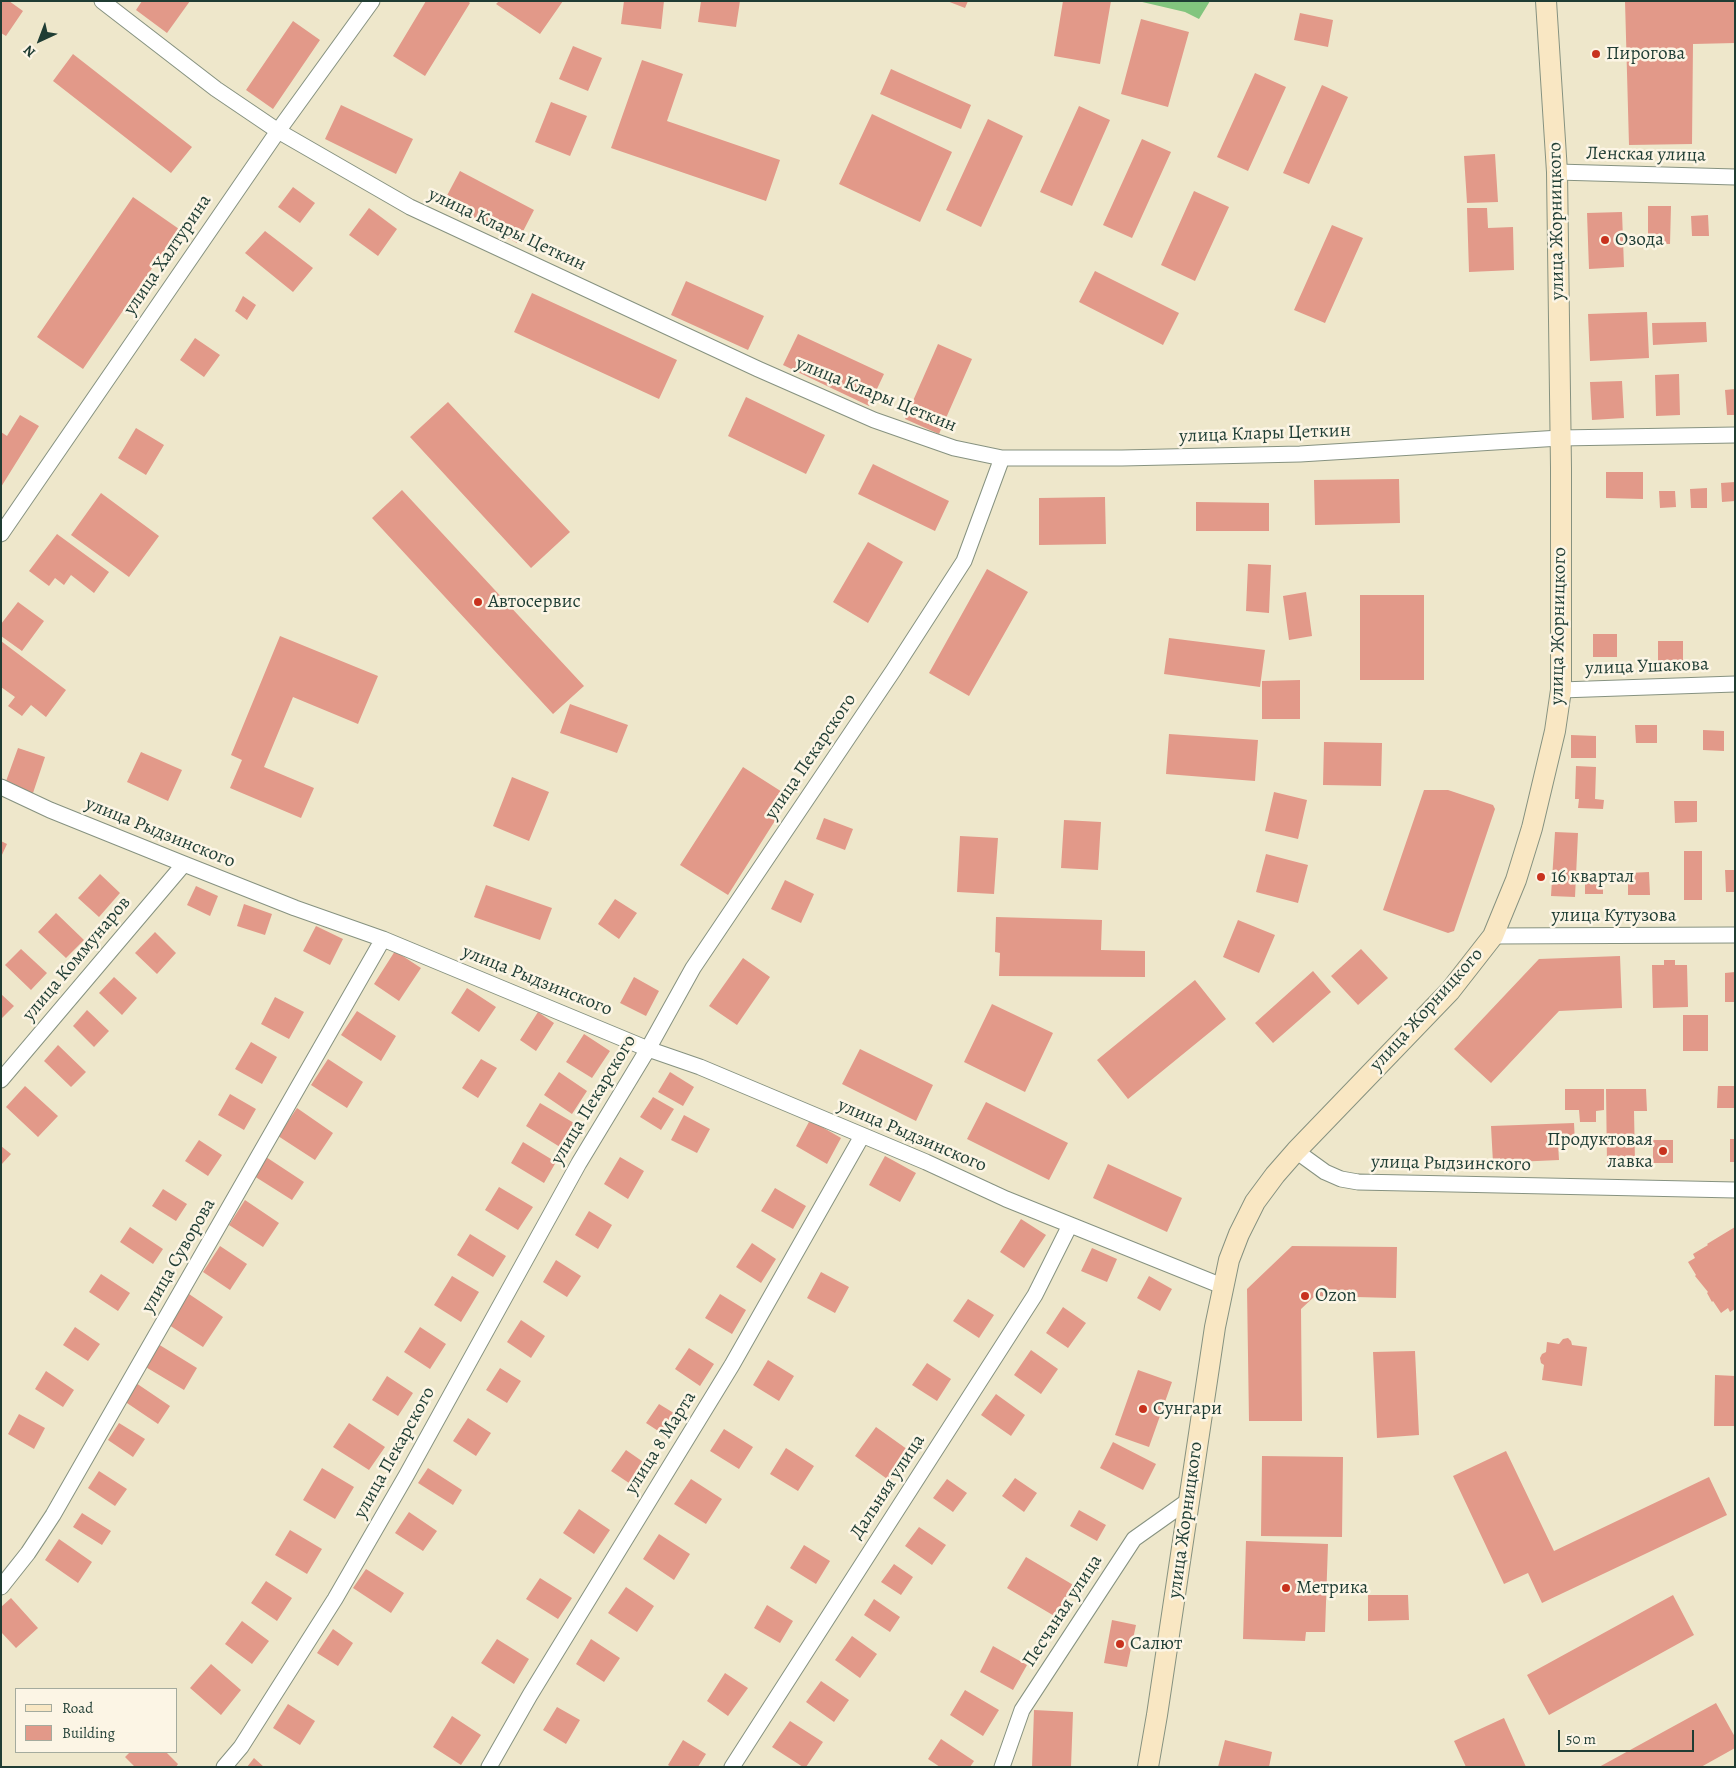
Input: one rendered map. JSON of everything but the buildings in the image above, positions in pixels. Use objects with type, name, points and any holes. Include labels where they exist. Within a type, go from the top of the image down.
[{"type":"main road","name":"улица Жорницкого","points":[[1148,1767],[1215,1327],[1228,1260],[1235,1242],[1255,1202],[1275,1175],[1450,991],[1493,936],[1516,880],[1532,828],[1555,731],[1561,690],[1557,172],[1546,1]]},
{"type":"street","name":"улица Клары Цеткин","points":[[102,1],[216,89],[278,131],[410,207],[740,361],[874,420],[954,448],[1002,458],[1076,459],[1300,454],[1560,438],[1735,435]]},
{"type":"street","name":"улица Халтурина","points":[[1,534],[278,131],[372,1]]},
{"type":"street","name":"Ленская улица","points":[[1557,172],[1735,177]]},
{"type":"street","name":"улица Пекарского","points":[[224,1767],[241,1746],[335,1599],[411,1468],[579,1163],[648,1049],[693,968],[893,671],[964,561],[1002,458]]},
{"type":"street","name":"улица Ушакова","points":[[1561,690],[1735,684]]},
{"type":"street","name":"улица Рыдзинского","points":[[1,787],[50,810],[184,864],[295,908],[383,939],[648,1049],[700,1067],[926,1162],[1006,1199],[1222,1286]]},
{"type":"street","name":"улица Коммунаров","points":[[1,1080],[184,864]]},
{"type":"street","name":"улица Кутузова","points":[[1493,936],[1735,935]]},
{"type":"street","name":"улица Суворова","points":[[1,1587],[28,1553],[53,1516],[383,939]]},
{"type":"street","name":"улица 8 Марта","points":[[489,1767],[535,1686],[732,1365],[862,1136]]},
{"type":"street","name":"улица Рыдзинского","points":[[1296,1151],[1325,1172],[1358,1182],[1735,1190]]},
{"type":"street","name":"Дальняя улица","points":[[732,1767],[1035,1296],[1070,1225]]},
{"type":"street","name":"Песчаная улица","points":[[1002,1767],[1022,1710],[1134,1539],[1189,1500]]},
{"type":"green space","points":[[1138,1],[1210,1],[1199,19],[1185,12]]},
{"type":"place","name":"Пирогова","points":[[1596,54]]},
{"type":"place","name":"Озода","points":[[1605,240]]},
{"type":"place","name":"Автосервис","points":[[478,602]]},
{"type":"place","name":"16 квартал","points":[[1541,877]]},
{"type":"place","name":"Продуктовая лавка","points":[[1663,1151]]},
{"type":"place","name":"Ozon","points":[[1305,1296]]},
{"type":"place","name":"Сунгари","points":[[1143,1409]]},
{"type":"place","name":"Метрика","points":[[1286,1588]]},
{"type":"place","name":"Салют","points":[[1120,1644]]}]
